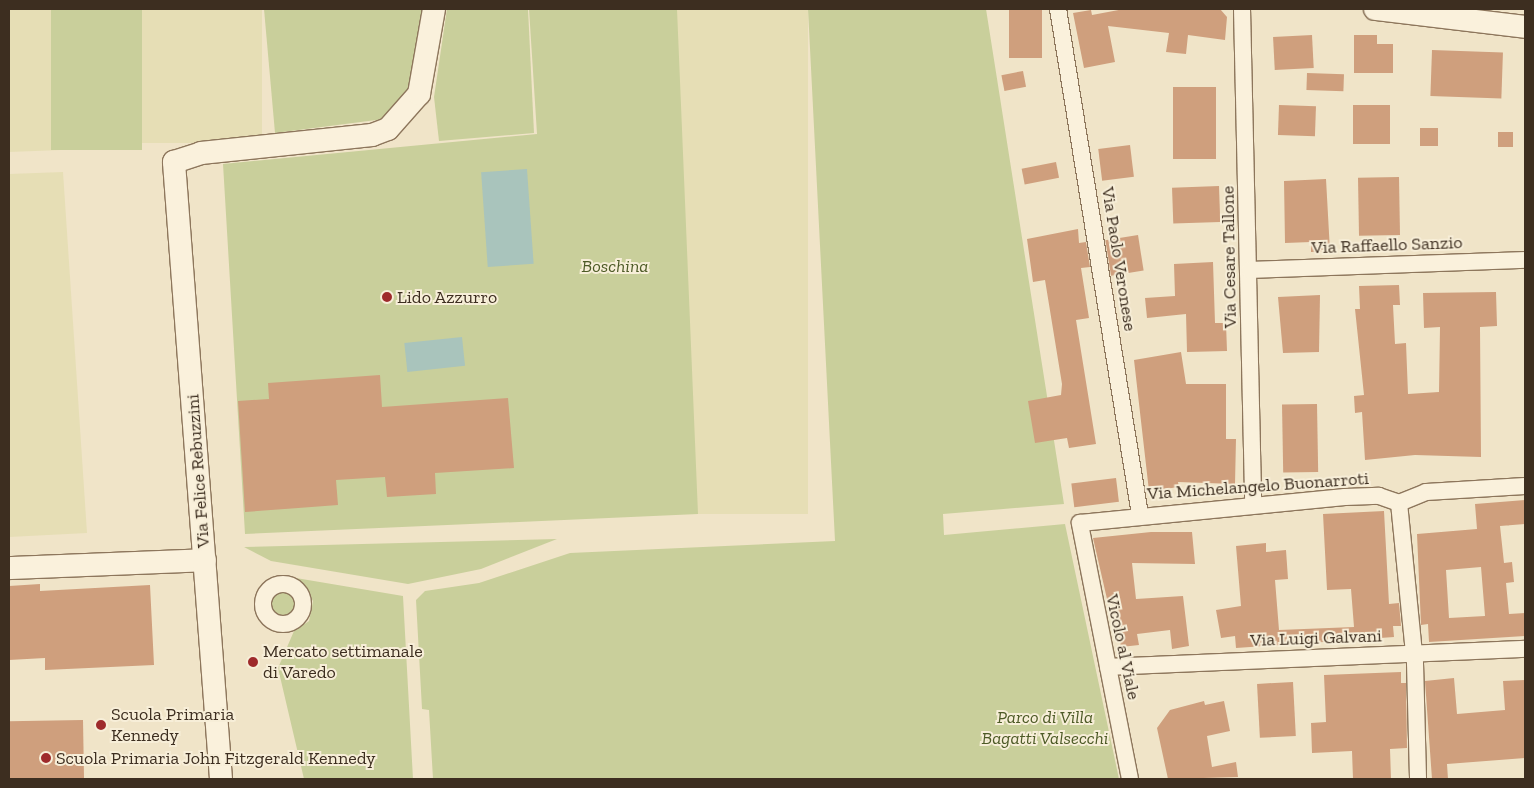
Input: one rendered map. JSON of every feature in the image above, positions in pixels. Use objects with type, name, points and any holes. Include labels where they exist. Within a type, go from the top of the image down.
[{"type":"street","name":"Via Felice Rebuzzini","points":[[221,779],[174,162],[195,154],[372,135],[388,128],[419,94],[434,9]]},
{"type":"street","name":"Via Paolo Veronese","points":[[1058,9],[1140,515]]},
{"type":"street","name":"Via Cesare Tallone","points":[[1242,9],[1250,270],[1253,504]]},
{"type":"street","points":[[1376,9],[1525,27]]},
{"type":"street","name":"Via Raffaello Sanzio","points":[[1250,270],[1525,260]]},
{"type":"street","points":[[1418,779],[1413,654],[1399,503],[1426,492],[1525,486]]},
{"type":"street","name":"Via Michelangelo Buonarroti","points":[[1080,523],[1253,504],[1380,496],[1399,503]]},
{"type":"street","name":"Vicolo al Viale","points":[[1080,523],[1130,779]]},
{"type":"street","points":[[9,568],[205,560]]},
{"type":"street","name":"Via Luigi Galvani","points":[[1108,667],[1525,649]]},
{"type":"shaded area","points":[[9,9],[51,9],[61,150],[9,152]]},
{"type":"shaded area","points":[[142,9],[262,9],[262,143],[142,143]]},
{"type":"shaded area","points":[[677,9],[808,9],[808,514],[677,514]]},
{"type":"shaded area","points":[[63,172],[87,533],[9,537],[9,174]]},
{"type":"green space","points":[[51,9],[142,9],[142,150],[51,150]]},
{"type":"green space","points":[[264,9],[424,9],[412,90],[384,119],[275,133]]},
{"type":"green space","points":[[447,9],[528,9],[534,133],[439,141],[434,97]]},
{"type":"green space","name":"Lido Azzurro","points":[[529,9],[677,9],[698,514],[245,534],[223,164],[537,134]]},
{"type":"green space","name":"Parco di Villa Bagatti Valsecchi","points":[[808,9],[986,9],[1064,504],[943,514],[944,535],[1065,524],[1119,779],[433,779],[429,710],[422,709],[416,600],[425,591],[479,583],[570,553],[835,541]]},
{"type":"green space","points":[[557,539],[481,569],[408,584],[271,561],[244,547]]},
{"type":"green space","points":[[290,577],[403,596],[413,779],[304,779],[278,668],[294,631],[309,621],[313,601],[303,585]]},
{"type":"green space","points":[[283,592],[292,596],[296,605],[292,614],[283,618],[274,614],[270,605],[274,596]]},
{"type":"water","points":[[527,169],[534,264],[488,267],[481,172]]},
{"type":"water","points":[[462,337],[465,366],[407,372],[404,343]]},
{"type":"building","points":[[1009,9],[1042,9],[1042,58],[1009,58]]},
{"type":"building","points":[[1124,9],[1220,9],[1227,17],[1225,40],[1188,35],[1186,54],[1166,52],[1169,33],[1108,26],[1115,62],[1084,68],[1073,13],[1091,10],[1092,15]]},
{"type":"building","points":[[1312,35],[1314,68],[1275,70],[1273,37]]},
{"type":"building","points":[[1354,35],[1377,35],[1377,44],[1393,44],[1393,73],[1354,73]]},
{"type":"building","points":[[1432,50],[1503,52],[1501,98],[1430,96]]},
{"type":"building","points":[[1023,71],[1026,87],[1004,91],[1001,75]]},
{"type":"building","points":[[1307,73],[1344,74],[1343,91],[1306,90]]},
{"type":"building","points":[[1173,87],[1216,87],[1216,159],[1173,159]]},
{"type":"building","points":[[1279,105],[1316,106],[1315,136],[1278,135]]},
{"type":"building","points":[[1353,105],[1390,105],[1390,144],[1353,144]]},
{"type":"building","points":[[1420,128],[1438,128],[1438,146],[1420,146]]},
{"type":"building","points":[[1498,132],[1513,132],[1513,147],[1498,147]]},
{"type":"building","points":[[1130,145],[1134,177],[1102,181],[1098,149]]},
{"type":"building","points":[[1056,162],[1059,178],[1025,184],[1022,169]]},
{"type":"building","points":[[1399,177],[1400,235],[1359,236],[1358,178]]},
{"type":"building","points":[[1326,179],[1330,251],[1311,252],[1311,242],[1285,243],[1284,181]]},
{"type":"building","points":[[1219,186],[1220,222],[1173,224],[1172,188]]},
{"type":"building","points":[[1078,229],[1079,243],[1086,242],[1090,267],[1081,268],[1089,318],[1076,320],[1096,444],[1069,448],[1067,438],[1035,443],[1028,401],[1061,395],[1062,384],[1045,280],[1033,282],[1027,239]]},
{"type":"building","points":[[1138,235],[1144,271],[1111,276],[1105,240]]},
{"type":"building","points":[[1213,262],[1215,323],[1226,323],[1227,351],[1187,352],[1186,314],[1147,318],[1145,298],[1175,296],[1174,264]]},
{"type":"building","points":[[1399,285],[1400,305],[1393,305],[1395,344],[1406,343],[1408,394],[1439,392],[1440,327],[1424,328],[1423,293],[1496,292],[1497,326],[1480,327],[1481,457],[1415,455],[1365,460],[1362,412],[1355,413],[1354,396],[1364,395],[1355,309],[1360,309],[1359,286]]},
{"type":"building","points":[[1320,295],[1319,352],[1283,353],[1278,297]]},
{"type":"building","points":[[1181,352],[1186,384],[1226,384],[1226,439],[1236,439],[1235,484],[1178,482],[1179,487],[1149,491],[1134,360]]},
{"type":"building","points":[[380,375],[382,407],[508,398],[514,468],[435,473],[436,494],[387,497],[385,477],[336,480],[338,505],[245,512],[238,401],[269,399],[268,383]]},
{"type":"building","points":[[1317,404],[1318,472],[1283,473],[1282,405]]},
{"type":"building","points":[[1116,478],[1119,502],[1074,507],[1071,483]]},
{"type":"building","points":[[1525,500],[1525,524],[1500,526],[1504,563],[1512,562],[1514,582],[1506,583],[1509,614],[1525,613],[1525,636],[1429,642],[1428,624],[1421,625],[1417,534],[1477,529],[1475,504]],"holes":[[[1481,567],[1485,616],[1449,618],[1446,570]]]},
{"type":"building","points":[[1384,511],[1389,604],[1399,603],[1401,626],[1393,626],[1394,637],[1236,648],[1235,636],[1221,638],[1216,610],[1241,606],[1236,546],[1266,543],[1266,552],[1286,550],[1288,579],[1275,580],[1279,630],[1354,627],[1351,589],[1327,590],[1323,514]]},
{"type":"building","points":[[1151,532],[1192,532],[1195,564],[1132,563],[1136,599],[1183,596],[1189,646],[1172,649],[1170,630],[1137,634],[1139,645],[1121,647],[1114,598],[1107,599],[1093,538]]},
{"type":"building","points":[[40,584],[40,591],[150,585],[154,665],[45,670],[45,658],[9,660],[9,586]]},
{"type":"building","points":[[1401,672],[1401,683],[1406,683],[1407,748],[1390,749],[1391,779],[1353,779],[1352,751],[1312,753],[1311,723],[1326,722],[1324,675]]},
{"type":"building","points":[[1454,678],[1457,714],[1505,710],[1503,681],[1525,680],[1525,758],[1447,764],[1448,779],[1432,779],[1425,681]]},
{"type":"building","points":[[1293,682],[1296,736],[1260,738],[1257,684]]},
{"type":"building","points":[[1204,701],[1205,705],[1224,701],[1230,731],[1207,736],[1212,767],[1236,762],[1238,777],[1168,779],[1157,728],[1170,710]]},
{"type":"building","name":"Scuola Primaria John Fitzgerald Kennedy","points":[[83,720],[84,779],[10,779],[9,721]]},
{"type":"place","name":"Lido Azzurro","points":[[387,297]]},
{"type":"place","name":"Mercato settimanale di Varedo","points":[[253,662]]},
{"type":"place","name":"Scuola Primaria Kennedy","points":[[101,725]]},
{"type":"place","name":"Scuola Primaria John Fitzgerald Kennedy","points":[[46,758]]},
{"type":"park label","name":"Boschina","points":[[615,266]]}]
